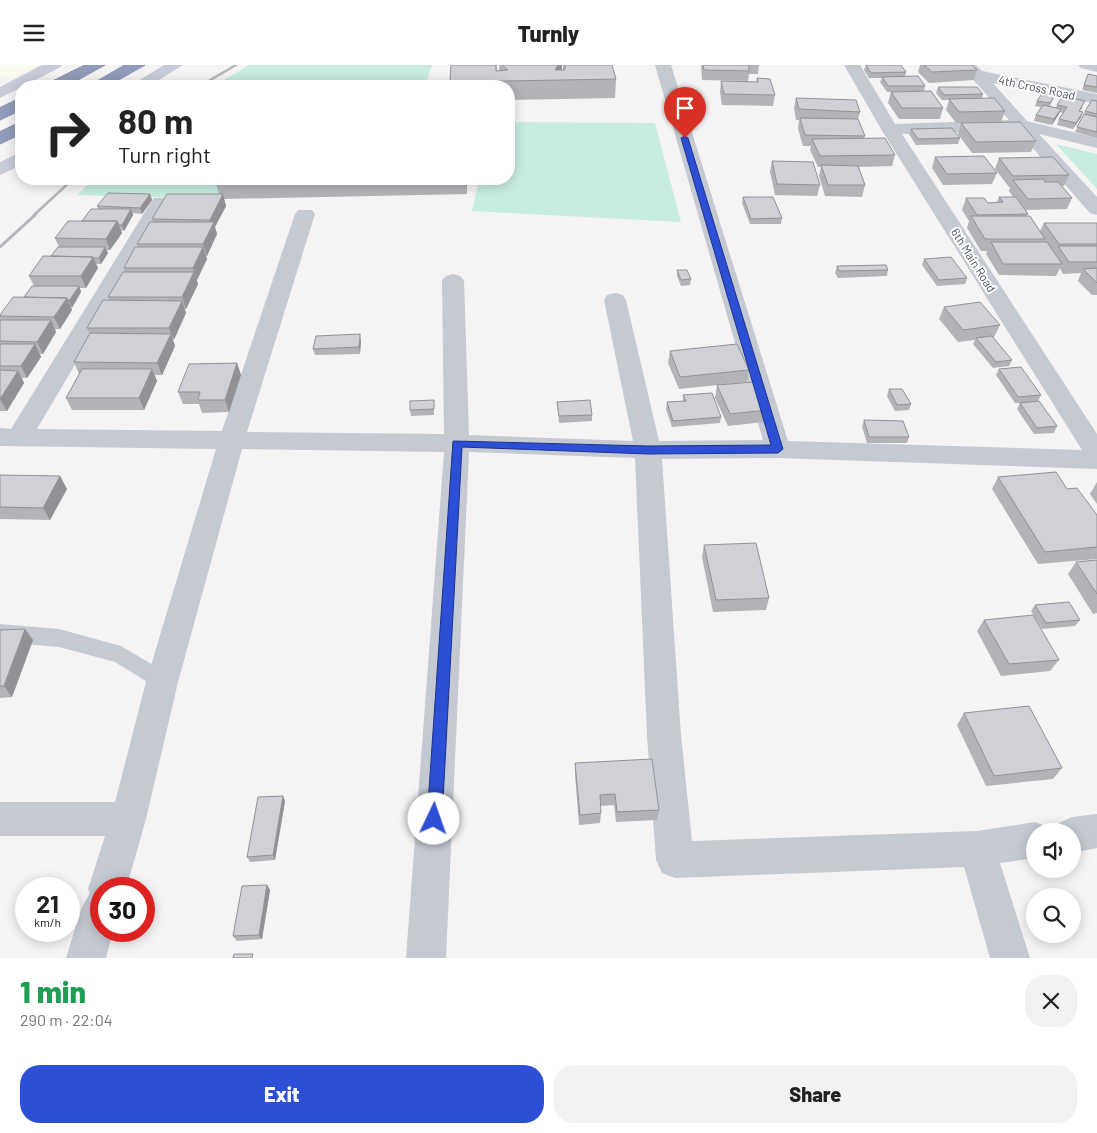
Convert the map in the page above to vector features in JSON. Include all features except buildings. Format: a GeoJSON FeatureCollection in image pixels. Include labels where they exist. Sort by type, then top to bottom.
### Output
{"type":"FeatureCollection","features":[{"type":"Feature","properties":{"kind":"highway"},"geometry":{"type":"LineString","coordinates":[[67,80],[97,65]]}},
{"type":"Feature","properties":{"kind":"highway"},"geometry":{"type":"LineString","coordinates":[[108,80],[137,65]]}},
{"type":"Feature","properties":{"kind":"highway"},"geometry":{"type":"LineString","coordinates":[[0,115],[15,106]]}},
{"type":"Feature","properties":{"kind":"highway"},"geometry":{"type":"LineString","coordinates":[[0,139],[15,130]]}},
{"type":"Feature","properties":{"kind":"street"},"geometry":{"type":"LineString","coordinates":[[25,80],[54,65]]}},
{"type":"Feature","properties":{"kind":"street"},"geometry":{"type":"LineString","coordinates":[[149,80],[175,65]]}},
{"type":"Feature","properties":{"kind":"street"},"geometry":{"type":"LineString","coordinates":[[663,65],[778,449]]}},
{"type":"Feature","properties":{"kind":"street","name":"6th Main Road"},"geometry":{"type":"LineString","coordinates":[[852,65],[890,129],[1097,454]]}},
{"type":"Feature","properties":{"kind":"street"},"geometry":{"type":"LineString","coordinates":[[1086,65],[1097,67]]}},
{"type":"Feature","properties":{"kind":"street"},"geometry":{"type":"LineString","coordinates":[[973,70],[1097,209]]}},
{"type":"Feature","properties":{"kind":"street","name":"4th Cross Road"},"geometry":{"type":"LineString","coordinates":[[973,70],[1097,99]]}},
{"type":"Feature","properties":{"kind":"street"},"geometry":{"type":"LineString","coordinates":[[0,93],[15,85]]}},
{"type":"Feature","properties":{"kind":"street"},"geometry":{"type":"LineString","coordinates":[[890,129],[1023,125],[1097,143]]}},
{"type":"Feature","properties":{"kind":"street"},"geometry":{"type":"LineString","coordinates":[[0,171],[15,161]]}},
{"type":"Feature","properties":{"kind":"street"},"geometry":{"type":"LineString","coordinates":[[10,437],[161,202]]}},
{"type":"Feature","properties":{"kind":"street"},"geometry":{"type":"LineString","coordinates":[[111,877],[128,819],[162,682],[231,441],[305,214]]}},
{"type":"Feature","properties":{"kind":"street"},"geometry":{"type":"LineString","coordinates":[[426,958],[457,443],[453,280]]}},
{"type":"Feature","properties":{"kind":"street"},"geometry":{"type":"LineString","coordinates":[[615,300],[648,450],[664,735],[675,859],[976,849],[1026,841]]}},
{"type":"Feature","properties":{"kind":"street"},"geometry":{"type":"LineString","coordinates":[[10,437],[457,443],[648,450],[778,449],[1097,460]]}},
{"type":"Feature","properties":{"kind":"street"},"geometry":{"type":"LineString","coordinates":[[0,819],[128,819]]}},
{"type":"Feature","properties":{"kind":"street"},"geometry":{"type":"LineString","coordinates":[[1081,834],[1097,831]]}},
{"type":"Feature","properties":{"kind":"street"},"geometry":{"type":"LineString","coordinates":[[976,849],[1010,958]]}},
{"type":"Feature","properties":{"kind":"street"},"geometry":{"type":"LineString","coordinates":[[86,958],[91,942]]}},
{"type":"Feature","properties":{"kind":"lane"},"geometry":{"type":"LineString","coordinates":[[0,633],[60,638],[121,655],[162,682]]}},
{"type":"Feature","properties":{"kind":"shaded area"},"geometry":{"type":"Polygon","coordinates":[[[0,65],[38,65],[11,78],[0,76],[0,65]]]}},
{"type":"Feature","properties":{"kind":"green space"},"geometry":{"type":"Polygon","coordinates":[[[250,65],[432,65],[427,80],[224,80],[250,65]]]}},
{"type":"Feature","properties":{"kind":"green space"},"geometry":{"type":"Polygon","coordinates":[[[515,122],[655,123],[681,222],[472,211],[478,185],[515,185],[515,122]]]}},
{"type":"Feature","properties":{"kind":"green space"},"geometry":{"type":"Polygon","coordinates":[[[1056,144],[1097,154],[1097,189],[1056,144]]]}},
{"type":"Feature","properties":{"kind":"green space"},"geometry":{"type":"Polygon","coordinates":[[[88,185],[226,185],[220,199],[77,195],[88,185]]]}},
{"type":"Feature","properties":{"kind":"railway"},"geometry":{"type":"LineString","coordinates":[[210,80],[236,65]]}},
{"type":"Feature","properties":{"kind":"railway"},"geometry":{"type":"LineString","coordinates":[[33,216],[67,185]]}},
{"type":"Feature","properties":{"kind":"railway"},"geometry":{"type":"LineString","coordinates":[[0,247],[35,215]]}},
{"type":"Feature","properties":{"kind":"route"},"geometry":{"type":"LineString","coordinates":[[434,819],[457,443],[648,450],[778,449],[685,138]]}}]}
